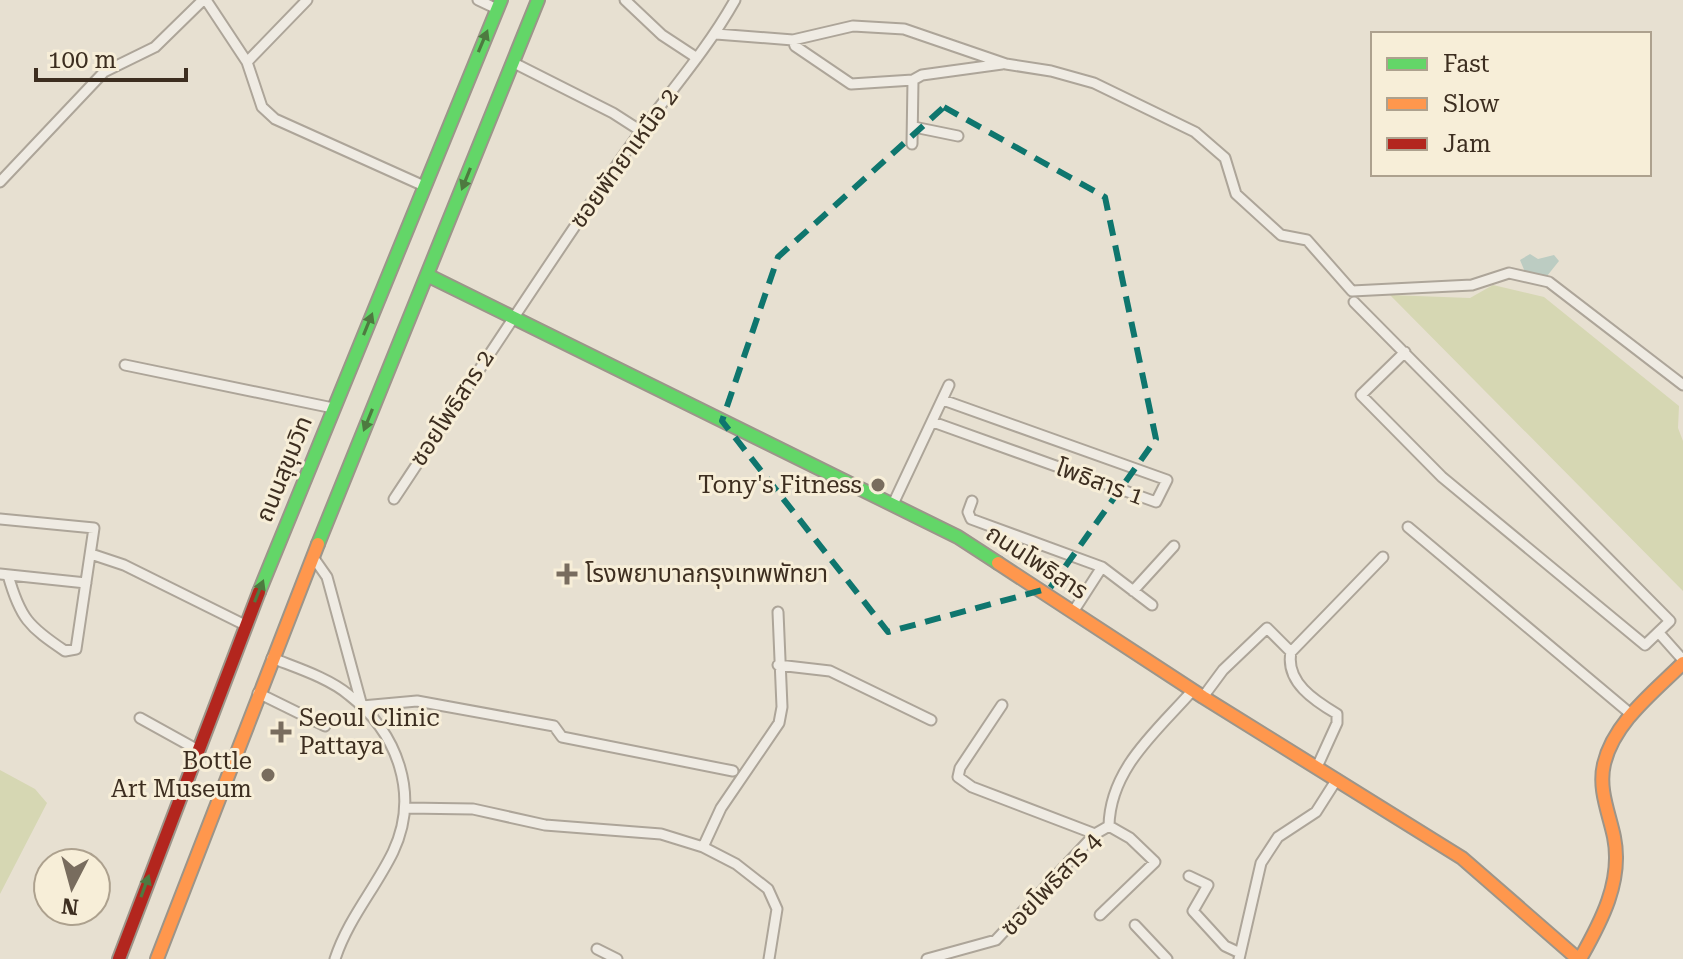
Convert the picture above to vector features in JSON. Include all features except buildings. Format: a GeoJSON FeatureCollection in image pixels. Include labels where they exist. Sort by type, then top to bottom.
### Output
{"type":"FeatureCollection","features":[{"type":"Feature","properties":{"kind":"main road"},"geometry":{"type":"LineString","coordinates":[[157,959],[258,693],[538,0]]}},
{"type":"Feature","properties":{"kind":"main road","name":"ถนนสุขุมวิท"},"geometry":{"type":"LineString","coordinates":[[119,959],[245,625],[499,5]]}},
{"type":"Feature","properties":{"kind":"main road","name":"ถนนโพธิสาร"},"geometry":{"type":"LineString","coordinates":[[427,275],[958,537],[1198,693],[1462,858],[1574,958]]}},
{"type":"Feature","properties":{"kind":"main road"},"geometry":{"type":"LineString","coordinates":[[1574,958],[1606,907],[1615,868],[1616,850],[1601,784],[1605,762],[1632,715],[1683,661]]}},
{"type":"Feature","properties":{"kind":"street"},"geometry":{"type":"LineString","coordinates":[[0,182],[104,72],[155,47],[205,0],[247,62],[262,107],[275,119],[424,186]]}},
{"type":"Feature","properties":{"kind":"street"},"geometry":{"type":"LineString","coordinates":[[247,62],[307,0]]}},
{"type":"Feature","properties":{"kind":"street"},"geometry":{"type":"LineString","coordinates":[[478,0],[499,5]]}},
{"type":"Feature","properties":{"kind":"street"},"geometry":{"type":"LineString","coordinates":[[625,0],[662,35],[697,58]]}},
{"type":"Feature","properties":{"kind":"street","name":"ซอยพัทยาเหนือ 2"},"geometry":{"type":"LineString","coordinates":[[511,316],[641,131],[716,34],[735,0]]}},
{"type":"Feature","properties":{"kind":"street"},"geometry":{"type":"LineString","coordinates":[[716,34],[793,40],[853,26],[904,29],[1006,64],[1051,71],[1094,83],[1195,132],[1225,158],[1236,194],[1281,235],[1307,240],[1352,291],[1472,285],[1509,273],[1549,282],[1683,385]]}},
{"type":"Feature","properties":{"kind":"street"},"geometry":{"type":"LineString","coordinates":[[793,40],[795,46],[851,84],[913,80],[922,75],[1006,64]]}},
{"type":"Feature","properties":{"kind":"street"},"geometry":{"type":"LineString","coordinates":[[512,62],[641,131]]}},
{"type":"Feature","properties":{"kind":"street"},"geometry":{"type":"LineString","coordinates":[[912,144],[913,80]]}},
{"type":"Feature","properties":{"kind":"street"},"geometry":{"type":"LineString","coordinates":[[914,127],[958,136]]}},
{"type":"Feature","properties":{"kind":"street"},"geometry":{"type":"LineString","coordinates":[[1354,302],[1405,352],[1670,621],[1659,633],[1645,645],[1442,477],[1361,395],[1405,352]]}},
{"type":"Feature","properties":{"kind":"street","name":"ซอยโพธิสาร 2"},"geometry":{"type":"LineString","coordinates":[[394,499],[511,316]]}},
{"type":"Feature","properties":{"kind":"street"},"geometry":{"type":"LineString","coordinates":[[125,365],[333,408]]}},
{"type":"Feature","properties":{"kind":"street"},"geometry":{"type":"LineString","coordinates":[[893,504],[949,385]]}},
{"type":"Feature","properties":{"kind":"street","name":"โพธิสาร 1"},"geometry":{"type":"LineString","coordinates":[[933,422],[1156,502],[1167,480],[943,400]]}},
{"type":"Feature","properties":{"kind":"street"},"geometry":{"type":"LineString","coordinates":[[972,501],[968,512],[971,519],[1102,567],[1152,605]]}},
{"type":"Feature","properties":{"kind":"street"},"geometry":{"type":"LineString","coordinates":[[0,519],[94,528],[78,645],[72,652],[56,645],[24,619],[4,575],[86,583]]}},
{"type":"Feature","properties":{"kind":"street"},"geometry":{"type":"LineString","coordinates":[[1408,527],[1632,715]]}},
{"type":"Feature","properties":{"kind":"street"},"geometry":{"type":"LineString","coordinates":[[1133,591],[1174,546]]}},
{"type":"Feature","properties":{"kind":"street"},"geometry":{"type":"LineString","coordinates":[[91,554],[124,565],[245,625]]}},
{"type":"Feature","properties":{"kind":"street"},"geometry":{"type":"LineString","coordinates":[[313,557],[327,577],[362,706]]}},
{"type":"Feature","properties":{"kind":"street"},"geometry":{"type":"LineString","coordinates":[[1317,767],[1337,723],[1337,714],[1311,698],[1298,683],[1289,662],[1291,652],[1383,557]]}},
{"type":"Feature","properties":{"kind":"street"},"geometry":{"type":"LineString","coordinates":[[1073,612],[1102,567]]}},
{"type":"Feature","properties":{"kind":"street"},"geometry":{"type":"LineString","coordinates":[[703,847],[721,808],[779,723],[782,707],[778,612]]}},
{"type":"Feature","properties":{"kind":"street","name":"ซอยโพธิสาร 4"},"geometry":{"type":"LineString","coordinates":[[927,959],[996,940],[1095,834],[1109,826],[1112,801],[1124,769],[1267,628],[1291,652]]}},
{"type":"Feature","properties":{"kind":"street"},"geometry":{"type":"LineString","coordinates":[[1659,633],[1683,661]]}},
{"type":"Feature","properties":{"kind":"street"},"geometry":{"type":"LineString","coordinates":[[272,658],[347,692],[362,706],[393,749],[405,782],[407,808],[392,852],[361,901],[335,959]]}},
{"type":"Feature","properties":{"kind":"street"},"geometry":{"type":"LineString","coordinates":[[778,665],[830,671],[931,720]]}},
{"type":"Feature","properties":{"kind":"street"},"geometry":{"type":"LineString","coordinates":[[258,693],[325,726]]}},
{"type":"Feature","properties":{"kind":"street"},"geometry":{"type":"LineString","coordinates":[[362,706],[417,701],[554,726],[562,737],[733,771]]}},
{"type":"Feature","properties":{"kind":"street"},"geometry":{"type":"LineString","coordinates":[[1002,705],[960,768],[958,777],[972,787],[1095,834]]}},
{"type":"Feature","properties":{"kind":"street"},"geometry":{"type":"LineString","coordinates":[[140,718],[196,749]]}},
{"type":"Feature","properties":{"kind":"street"},"geometry":{"type":"LineString","coordinates":[[1189,876],[1208,885],[1193,911],[1225,946],[1240,956],[1261,863],[1268,850],[1278,837],[1316,812],[1337,779]]}},
{"type":"Feature","properties":{"kind":"street"},"geometry":{"type":"LineString","coordinates":[[407,808],[473,809],[545,825],[661,834],[703,847],[736,864],[768,889],[777,909],[769,959]]}},
{"type":"Feature","properties":{"kind":"street"},"geometry":{"type":"LineString","coordinates":[[1100,915],[1155,862],[1130,838],[1109,826]]}},
{"type":"Feature","properties":{"kind":"street"},"geometry":{"type":"LineString","coordinates":[[1135,925],[1167,959]]}},
{"type":"Feature","properties":{"kind":"street"},"geometry":{"type":"LineString","coordinates":[[597,949],[617,959]]}},
{"type":"Feature","properties":{"kind":"highlighted area"},"geometry":{"type":"Polygon","coordinates":[[[944,107],[1105,197],[1156,439],[1050,588],[888,632],[722,421],[778,257],[944,107]]]}},
{"type":"Feature","properties":{"kind":"green space"},"geometry":{"type":"Polygon","coordinates":[[[1493,285],[1544,297],[1679,406],[1678,428],[1683,441],[1683,591],[1390,295],[1470,298],[1493,285]]]}},
{"type":"Feature","properties":{"kind":"green space"},"geometry":{"type":"Polygon","coordinates":[[[0,770],[35,789],[47,803],[0,894],[0,770]]]}},
{"type":"Feature","properties":{"kind":"shaded area"},"geometry":{"type":"Polygon","coordinates":[[[1530,254],[1538,259],[1554,255],[1559,261],[1547,276],[1525,272],[1520,260],[1530,254]]]}},
{"type":"Feature","properties":{"kind":"traffic: fast"},"geometry":{"type":"LineString","coordinates":[[259,592],[501,0]]}},
{"type":"Feature","properties":{"kind":"traffic: fast"},"geometry":{"type":"LineString","coordinates":[[318,544],[538,0]]}},
{"type":"Feature","properties":{"kind":"traffic: fast"},"geometry":{"type":"LineString","coordinates":[[427,275],[958,537],[998,563]]}},
{"type":"Feature","properties":{"kind":"traffic: slow"},"geometry":{"type":"LineString","coordinates":[[157,959],[318,544]]}},
{"type":"Feature","properties":{"kind":"traffic: slow"},"geometry":{"type":"LineString","coordinates":[[998,563],[1203,697],[1462,858],[1578,959]]}},
{"type":"Feature","properties":{"kind":"traffic: slow"},"geometry":{"type":"LineString","coordinates":[[1580,959],[1602,916],[1613,885],[1616,853],[1602,783],[1609,749],[1636,709],[1683,663]]}},
{"type":"Feature","properties":{"kind":"traffic: jam"},"geometry":{"type":"LineString","coordinates":[[119,959],[259,592]]}},
{"type":"Feature","properties":{"kind":"place","name":"Tony's Fitness"},"geometry":{"type":"Point","coordinates":[878,485]}},
{"type":"Feature","properties":{"kind":"place","name":"โรงพยาบาลกรุงเทพพัทยา"},"geometry":{"type":"Point","coordinates":[567,574]}},
{"type":"Feature","properties":{"kind":"place","name":"Seoul Clinic Pattaya"},"geometry":{"type":"Point","coordinates":[281,732]}},
{"type":"Feature","properties":{"kind":"place","name":"Bottle Art Museum"},"geometry":{"type":"Point","coordinates":[268,775]}}]}
